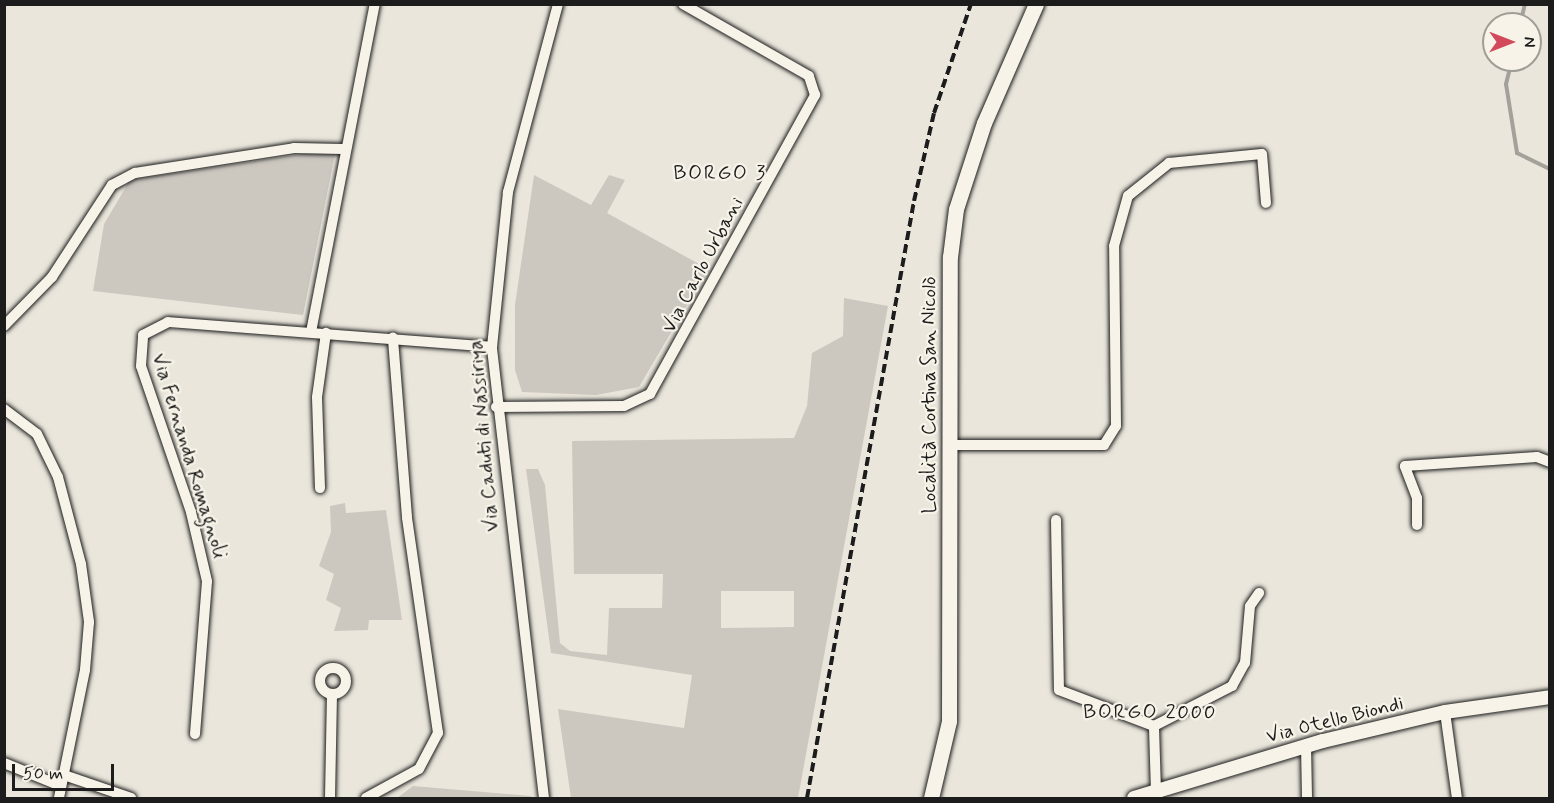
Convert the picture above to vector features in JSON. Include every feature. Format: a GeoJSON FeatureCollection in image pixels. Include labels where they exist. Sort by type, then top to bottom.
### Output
{"type":"FeatureCollection","features":[{"type":"Feature","properties":{"kind":"main road","name":"Località Cortina San Nicolò"},"geometry":{"type":"LineString","coordinates":[[931,798],[950,721],[950,257],[956,209],[984,123],[1036,4]]}},
{"type":"Feature","properties":{"kind":"street"},"geometry":{"type":"LineString","coordinates":[[311,332],[343,148],[375,4]]}},
{"type":"Feature","properties":{"kind":"street","name":"Via Caduti di Nassiriya"},"geometry":{"type":"LineString","coordinates":[[544,798],[496,407],[492,346],[508,192],[558,4]]}},
{"type":"Feature","properties":{"kind":"street","name":"Via Carlo Urbani"},"geometry":{"type":"LineString","coordinates":[[496,407],[624,406],[650,394],[815,95],[809,76],[683,4]]}},
{"type":"Feature","properties":{"kind":"street"},"geometry":{"type":"LineString","coordinates":[[4,326],[51,277],[112,185],[135,172],[294,148],[343,148]]}},
{"type":"Feature","properties":{"kind":"street"},"geometry":{"type":"LineString","coordinates":[[950,445],[1104,445],[1116,426],[1114,246],[1128,196],[1169,163],[1262,154],[1266,203]]}},
{"type":"Feature","properties":{"kind":"street","name":"Via Fernanda Romagnoli"},"geometry":{"type":"LineString","coordinates":[[195,734],[207,581],[139,347],[143,334],[168,322],[492,346]]}},
{"type":"Feature","properties":{"kind":"street"},"geometry":{"type":"LineString","coordinates":[[320,488],[317,397],[326,333]]}},
{"type":"Feature","properties":{"kind":"street"},"geometry":{"type":"LineString","coordinates":[[366,798],[419,769],[438,734],[407,517],[393,338]]}},
{"type":"Feature","properties":{"kind":"street"},"geometry":{"type":"LineString","coordinates":[[4,409],[37,434],[58,477],[81,564],[89,622],[85,669],[59,798]]}},
{"type":"Feature","properties":{"kind":"street"},"geometry":{"type":"LineString","coordinates":[[1418,525],[1417,498],[1405,466],[1537,457],[1550,462]]}},
{"type":"Feature","properties":{"kind":"street"},"geometry":{"type":"LineString","coordinates":[[1056,520],[1059,690],[1154,726],[1232,686],[1245,663],[1250,606],[1259,593]]}},
{"type":"Feature","properties":{"kind":"street"},"geometry":{"type":"LineString","coordinates":[[330,798],[333,694]]}},
{"type":"Feature","properties":{"kind":"street","name":"Via Otello Biondi"},"geometry":{"type":"LineString","coordinates":[[1134,798],[1306,745],[1445,712],[1550,697]]}},
{"type":"Feature","properties":{"kind":"street"},"geometry":{"type":"LineString","coordinates":[[1445,712],[1457,798]]}},
{"type":"Feature","properties":{"kind":"street"},"geometry":{"type":"LineString","coordinates":[[1154,726],[1156,790]]}},
{"type":"Feature","properties":{"kind":"street"},"geometry":{"type":"LineString","coordinates":[[1306,745],[1306,798]]}},
{"type":"Feature","properties":{"kind":"street"},"geometry":{"type":"LineString","coordinates":[[4,763],[131,798]]}},
{"type":"Feature","properties":{"kind":"shaded area"},"geometry":{"type":"Polygon","coordinates":[[[315,152],[335,154],[303,315],[93,291],[104,224],[130,180],[315,152]]]}},
{"type":"Feature","properties":{"kind":"shaded area"},"geometry":{"type":"Polygon","coordinates":[[[534,175],[591,205],[609,175],[625,180],[607,213],[708,269],[639,387],[596,395],[522,392],[515,370],[515,305],[534,175]]]}},
{"type":"Feature","properties":{"kind":"shaded area"},"geometry":{"type":"Polygon","coordinates":[[[844,298],[888,306],[798,798],[571,798],[558,709],[684,728],[692,675],[551,653],[526,469],[538,469],[545,485],[560,643],[570,651],[607,655],[609,608],[662,608],[663,574],[574,574],[572,441],[794,438],[807,406],[812,353],[843,336],[844,298]],[[721,591],[721,628],[794,627],[794,591],[721,591]]]}},
{"type":"Feature","properties":{"kind":"shaded area"},"geometry":{"type":"Polygon","coordinates":[[[345,503],[346,513],[386,510],[402,620],[369,620],[368,630],[334,631],[341,608],[326,600],[334,574],[319,566],[331,532],[330,506],[345,503]]]}},
{"type":"Feature","properties":{"kind":"shaded area"},"geometry":{"type":"Polygon","coordinates":[[[413,786],[531,796],[531,798],[397,798],[413,786]]]}},
{"type":"Feature","properties":{"kind":"waterway"},"geometry":{"type":"LineString","coordinates":[[1523,12],[1525,4]]}},
{"type":"Feature","properties":{"kind":"waterway"},"geometry":{"type":"LineString","coordinates":[[1509,72],[1506,84],[1517,153],[1550,169]]}},
{"type":"Feature","properties":{"kind":"railway"},"geometry":{"type":"LineString","coordinates":[[807,798],[914,201],[934,113],[971,4]]}},
{"type":"Feature","properties":{"kind":"district","name":"BORGO 3"},"geometry":{"type":"Point","coordinates":[720,173]}},
{"type":"Feature","properties":{"kind":"district","name":"BORGO 2000"},"geometry":{"type":"Point","coordinates":[1150,712]}}]}
